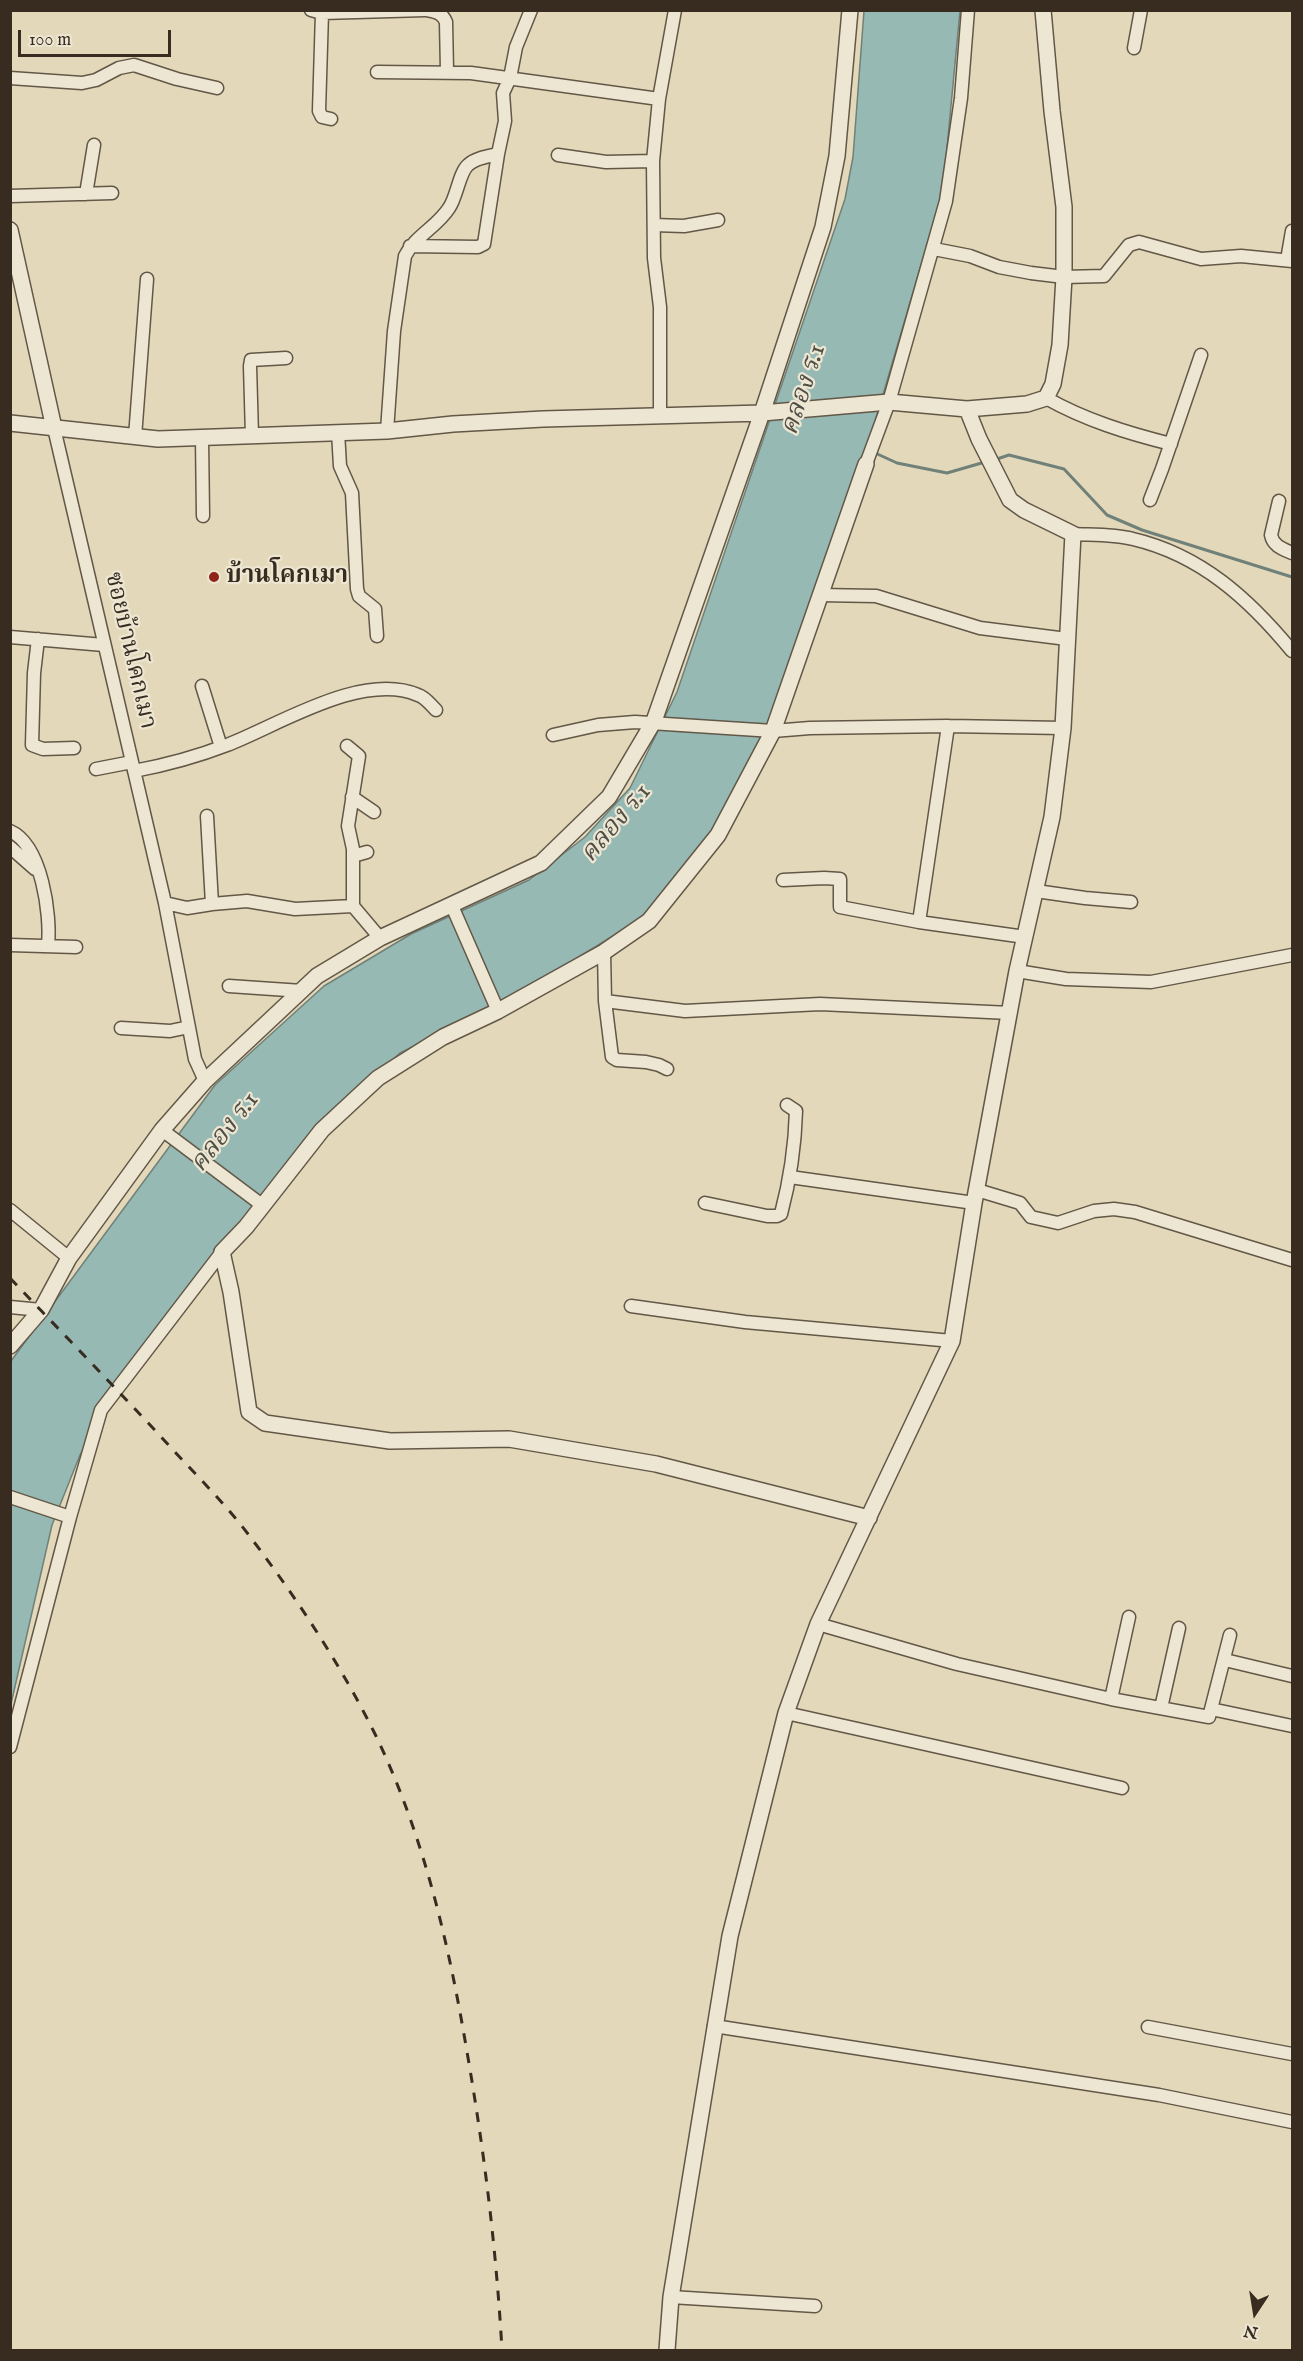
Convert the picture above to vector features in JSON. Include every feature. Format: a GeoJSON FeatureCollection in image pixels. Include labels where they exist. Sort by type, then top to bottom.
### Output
{"type":"FeatureCollection","features":[{"type":"Feature","properties":{"kind":"street"},"geometry":{"type":"LineString","coordinates":[[331,119],[322,117],[319,111],[316,12],[426,10],[439,13],[444,17],[447,32],[447,71]]}},
{"type":"Feature","properties":{"kind":"street"},"geometry":{"type":"LineString","coordinates":[[410,246],[478,247],[484,244],[505,121],[503,93],[510,78],[516,47],[531,10]]}},
{"type":"Feature","properties":{"kind":"street"},"geometry":{"type":"LineString","coordinates":[[660,415],[660,307],[654,258],[653,160],[659,99],[675,10]]}},
{"type":"Feature","properties":{"kind":"street"},"geometry":{"type":"LineString","coordinates":[[10,1346],[41,1310],[69,1258],[205,1081],[317,976],[380,938],[542,863],[609,797],[654,721],[762,413],[823,227],[837,156],[850,10]]}},
{"type":"Feature","properties":{"kind":"street"},"geometry":{"type":"LineString","coordinates":[[10,1747],[70,1517],[101,1410],[222,1252],[246,1227],[258,1202],[322,1130],[378,1078],[443,1037],[498,1011],[604,952],[650,921],[718,835],[773,731],[889,402],[946,201],[961,98],[968,10]]}},
{"type":"Feature","properties":{"kind":"street"},"geometry":{"type":"LineString","coordinates":[[10,423],[158,439],[202,438],[387,430],[453,424],[762,413],[889,402],[967,409],[1027,404],[1046,398],[1053,384],[1060,345],[1064,278],[1064,207],[1043,10]]}},
{"type":"Feature","properties":{"kind":"street"},"geometry":{"type":"LineString","coordinates":[[1134,48],[1141,10]]}},
{"type":"Feature","properties":{"kind":"street"},"geometry":{"type":"LineString","coordinates":[[10,78],[89,82],[119,68],[134,65],[177,79],[216,88]]}},
{"type":"Feature","properties":{"kind":"street"},"geometry":{"type":"LineString","coordinates":[[377,72],[447,71],[659,99]]}},
{"type":"Feature","properties":{"kind":"street"},"geometry":{"type":"LineString","coordinates":[[86,194],[94,145]]}},
{"type":"Feature","properties":{"kind":"street"},"geometry":{"type":"LineString","coordinates":[[387,430],[399,285],[402,266],[410,246],[447,211],[458,190],[465,168],[470,163],[498,153]]}},
{"type":"Feature","properties":{"kind":"street"},"geometry":{"type":"LineString","coordinates":[[558,155],[606,162],[653,160]]}},
{"type":"Feature","properties":{"kind":"street"},"geometry":{"type":"LineString","coordinates":[[10,196],[112,193]]}},
{"type":"Feature","properties":{"kind":"street"},"geometry":{"type":"LineString","coordinates":[[654,225],[684,226],[718,220]]}},
{"type":"Feature","properties":{"kind":"street","name":"ซอยบ้านโคกเมา"},"geometry":{"type":"LineString","coordinates":[[10,230],[165,903],[195,1059],[205,1081]]}},
{"type":"Feature","properties":{"kind":"street"},"geometry":{"type":"LineString","coordinates":[[934,249],[970,256],[999,267],[1064,278],[1104,276],[1129,244],[1139,242],[1201,259],[1241,256],[1290,260],[1293,231]]}},
{"type":"Feature","properties":{"kind":"street"},"geometry":{"type":"LineString","coordinates":[[135,436],[147,279]]}},
{"type":"Feature","properties":{"kind":"street"},"geometry":{"type":"LineString","coordinates":[[1150,500],[1202,355]]}},
{"type":"Feature","properties":{"kind":"street"},"geometry":{"type":"LineString","coordinates":[[252,436],[251,360],[286,358]]}},
{"type":"Feature","properties":{"kind":"street"},"geometry":{"type":"LineString","coordinates":[[1046,398],[1066,410],[1125,432],[1171,444]]}},
{"type":"Feature","properties":{"kind":"street"},"geometry":{"type":"LineString","coordinates":[[967,409],[979,439],[1010,500],[1024,510],[1073,534],[1132,538],[1182,556],[1221,579],[1275,630],[1293,651]]}},
{"type":"Feature","properties":{"kind":"street"},"geometry":{"type":"LineString","coordinates":[[338,432],[340,466],[352,493],[357,589],[359,596],[375,609],[377,636]]}},
{"type":"Feature","properties":{"kind":"street"},"geometry":{"type":"LineString","coordinates":[[202,438],[203,516]]}},
{"type":"Feature","properties":{"kind":"street"},"geometry":{"type":"LineString","coordinates":[[1279,501],[1271,535],[1272,541],[1293,553]]}},
{"type":"Feature","properties":{"kind":"street"},"geometry":{"type":"LineString","coordinates":[[667,2350],[671,2297],[730,1936],[786,1713],[818,1624],[952,1341],[1017,971],[1052,817],[1063,728],[1073,534]]}},
{"type":"Feature","properties":{"kind":"street"},"geometry":{"type":"LineString","coordinates":[[820,595],[876,596],[980,628],[1067,639]]}},
{"type":"Feature","properties":{"kind":"street"},"geometry":{"type":"LineString","coordinates":[[10,637],[104,645]]}},
{"type":"Feature","properties":{"kind":"street"},"geometry":{"type":"LineString","coordinates":[[38,639],[34,673],[32,745],[43,749],[74,748]]}},
{"type":"Feature","properties":{"kind":"street"},"geometry":{"type":"LineString","coordinates":[[202,686],[221,747]]}},
{"type":"Feature","properties":{"kind":"street"},"geometry":{"type":"LineString","coordinates":[[96,769],[173,764],[221,747],[317,705],[364,691],[396,689],[420,695],[436,710]]}},
{"type":"Feature","properties":{"kind":"street"},"geometry":{"type":"LineString","coordinates":[[554,735],[598,725],[654,721],[773,731],[810,728],[948,726],[1063,728]]}},
{"type":"Feature","properties":{"kind":"street"},"geometry":{"type":"LineString","coordinates":[[919,922],[948,726]]}},
{"type":"Feature","properties":{"kind":"street"},"geometry":{"type":"LineString","coordinates":[[347,746],[359,756],[348,826],[353,856],[353,906],[380,938]]}},
{"type":"Feature","properties":{"kind":"street"},"geometry":{"type":"LineString","coordinates":[[352,797],[374,812]]}},
{"type":"Feature","properties":{"kind":"street"},"geometry":{"type":"LineString","coordinates":[[207,816],[212,904]]}},
{"type":"Feature","properties":{"kind":"street"},"geometry":{"type":"LineString","coordinates":[[10,831],[24,840],[33,858],[49,915],[48,945]]}},
{"type":"Feature","properties":{"kind":"street"},"geometry":{"type":"LineString","coordinates":[[10,847],[29,862],[38,873]]}},
{"type":"Feature","properties":{"kind":"street"},"geometry":{"type":"LineString","coordinates":[[353,856],[367,852]]}},
{"type":"Feature","properties":{"kind":"street"},"geometry":{"type":"LineString","coordinates":[[783,880],[840,879],[840,907],[919,922],[1024,937]]}},
{"type":"Feature","properties":{"kind":"street"},"geometry":{"type":"LineString","coordinates":[[1036,891],[1131,902]]}},
{"type":"Feature","properties":{"kind":"street"},"geometry":{"type":"LineString","coordinates":[[165,903],[188,908],[247,901],[295,909],[353,906]]}},
{"type":"Feature","properties":{"kind":"street"},"geometry":{"type":"LineString","coordinates":[[452,906],[498,1011]]}},
{"type":"Feature","properties":{"kind":"street"},"geometry":{"type":"LineString","coordinates":[[10,945],[76,947]]}},
{"type":"Feature","properties":{"kind":"street"},"geometry":{"type":"LineString","coordinates":[[604,952],[605,1001],[612,1057],[617,1060],[659,1065],[667,1070]]}},
{"type":"Feature","properties":{"kind":"street"},"geometry":{"type":"LineString","coordinates":[[1017,971],[1066,979],[1151,982],[1293,955]]}},
{"type":"Feature","properties":{"kind":"street"},"geometry":{"type":"LineString","coordinates":[[229,986],[302,991]]}},
{"type":"Feature","properties":{"kind":"street"},"geometry":{"type":"LineString","coordinates":[[605,1001],[685,1011],[820,1004],[1010,1013]]}},
{"type":"Feature","properties":{"kind":"street"},"geometry":{"type":"LineString","coordinates":[[121,1028],[170,1031],[189,1027]]}},
{"type":"Feature","properties":{"kind":"street"},"geometry":{"type":"LineString","coordinates":[[705,1203],[777,1216],[781,1214],[795,1142],[796,1112],[787,1105]]}},
{"type":"Feature","properties":{"kind":"street"},"geometry":{"type":"LineString","coordinates":[[166,1133],[258,1202]]}},
{"type":"Feature","properties":{"kind":"street"},"geometry":{"type":"LineString","coordinates":[[790,1177],[976,1196],[1020,1203],[1031,1217],[1058,1223],[1094,1210],[1114,1209],[1135,1212],[1293,1260]]}},
{"type":"Feature","properties":{"kind":"street"},"geometry":{"type":"LineString","coordinates":[[10,1210],[69,1258]]}},
{"type":"Feature","properties":{"kind":"street"},"geometry":{"type":"LineString","coordinates":[[222,1252],[231,1292],[249,1412],[265,1423],[390,1441],[509,1439],[656,1464],[869,1518]]}},
{"type":"Feature","properties":{"kind":"street"},"geometry":{"type":"LineString","coordinates":[[631,1306],[745,1322],[952,1341]]}},
{"type":"Feature","properties":{"kind":"street"},"geometry":{"type":"LineString","coordinates":[[10,1307],[41,1310]]}},
{"type":"Feature","properties":{"kind":"street"},"geometry":{"type":"LineString","coordinates":[[10,1497],[70,1517]]}},
{"type":"Feature","properties":{"kind":"street"},"geometry":{"type":"LineString","coordinates":[[1111,1699],[1129,1617]]}},
{"type":"Feature","properties":{"kind":"street"},"geometry":{"type":"LineString","coordinates":[[818,1624],[957,1664],[1111,1699],[1209,1717],[1230,1635]]}},
{"type":"Feature","properties":{"kind":"street"},"geometry":{"type":"LineString","coordinates":[[1161,1708],[1179,1628]]}},
{"type":"Feature","properties":{"kind":"street"},"geometry":{"type":"LineString","coordinates":[[1225,1660],[1293,1676]]}},
{"type":"Feature","properties":{"kind":"street"},"geometry":{"type":"LineString","coordinates":[[1211,1709],[1293,1726]]}},
{"type":"Feature","properties":{"kind":"street"},"geometry":{"type":"LineString","coordinates":[[786,1713],[1122,1788]]}},
{"type":"Feature","properties":{"kind":"street"},"geometry":{"type":"LineString","coordinates":[[714,2026],[1159,2095],[1293,2122]]}},
{"type":"Feature","properties":{"kind":"street"},"geometry":{"type":"LineString","coordinates":[[1148,2027],[1293,2054]]}},
{"type":"Feature","properties":{"kind":"street"},"geometry":{"type":"LineString","coordinates":[[671,2297],[815,2306]]}},
{"type":"Feature","properties":{"kind":"water","name":"คลอง ร.1"},"geometry":{"type":"Polygon","coordinates":[[[864,11],[960,11],[943,190],[867,449],[771,721],[713,835],[646,916],[503,1003],[400,1053],[311,1136],[107,1406],[80,1455],[52,1525],[11,1704],[11,1361],[215,1085],[324,986],[411,934],[529,880],[585,837],[630,788],[677,692],[845,199],[853,157],[864,11]]]}},
{"type":"Feature","properties":{"kind":"waterway"},"geometry":{"type":"LineString","coordinates":[[873,452],[897,463],[947,473],[985,462]]}},
{"type":"Feature","properties":{"kind":"waterway"},"geometry":{"type":"LineString","coordinates":[[994,460],[1009,455],[1064,469],[1107,515],[1142,530],[1292,577]]}},
{"type":"Feature","properties":{"kind":"railway"},"geometry":{"type":"LineString","coordinates":[[10,1278],[240,1523],[317,1632],[348,1683],[393,1773],[432,1888],[451,1967],[466,2046],[493,2235],[502,2350]]}},
{"type":"Feature","properties":{"kind":"place","name":"บ้านโคกเมา"},"geometry":{"type":"Point","coordinates":[214,577]}}]}
